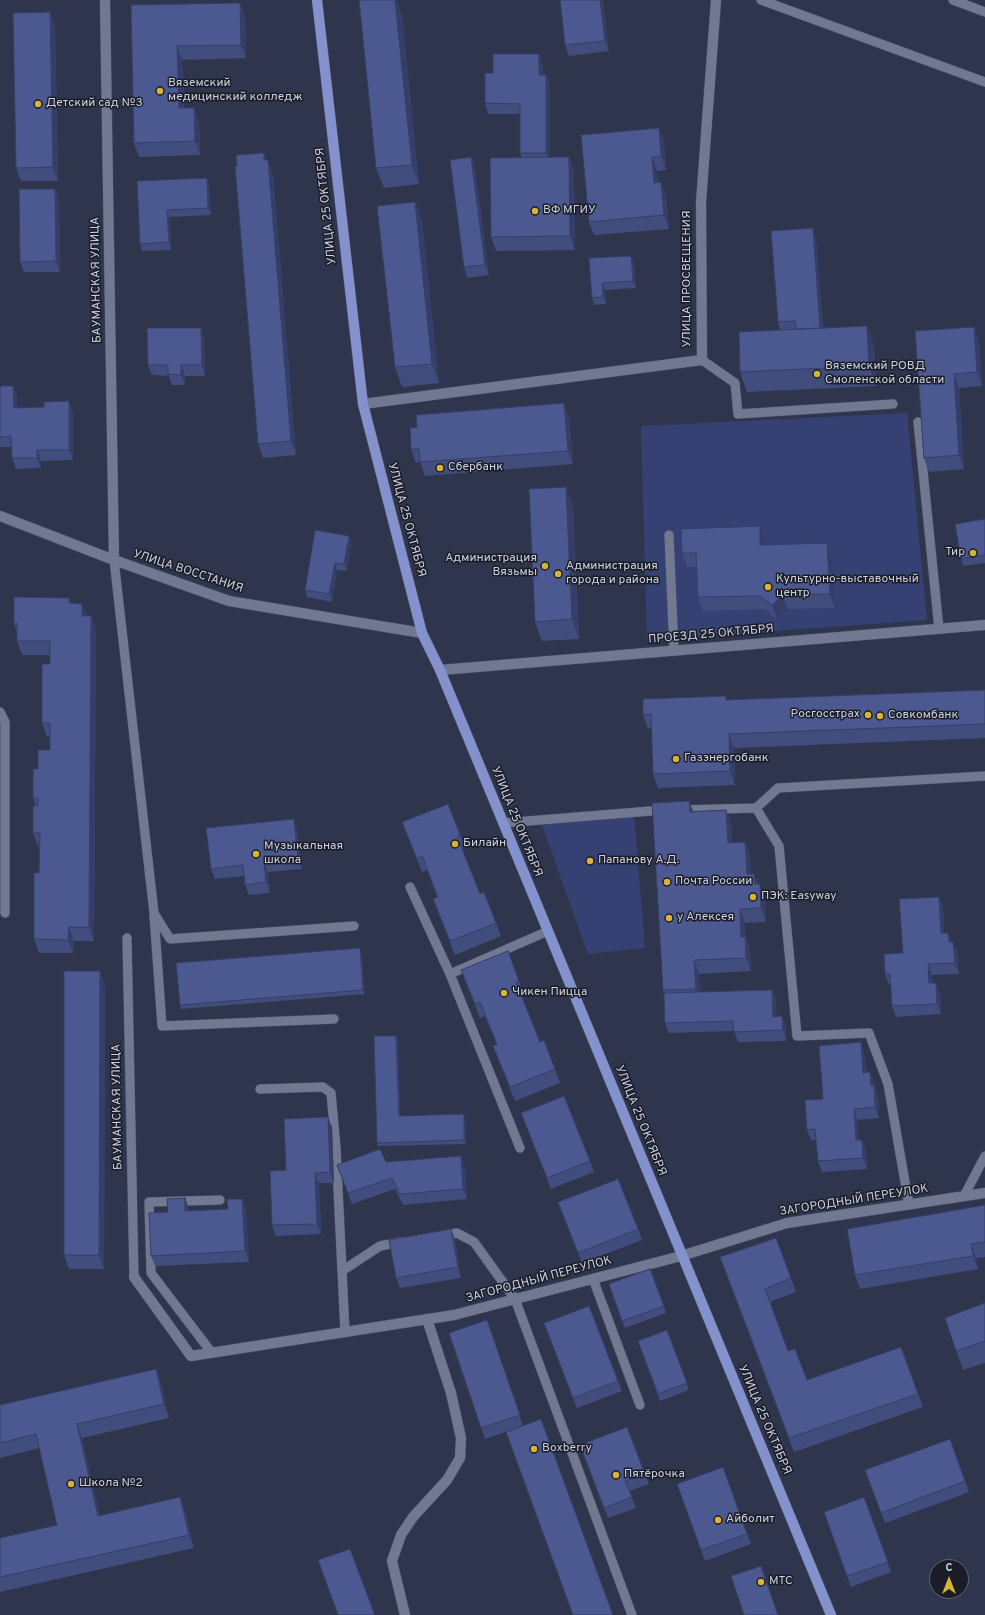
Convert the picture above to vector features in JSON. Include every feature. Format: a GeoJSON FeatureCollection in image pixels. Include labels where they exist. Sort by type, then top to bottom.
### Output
{"type":"FeatureCollection","features":[{"type":"Feature","properties":{"kind":"main road","name":"УЛИЦА 25 ОКТЯБРЯ"},"geometry":{"type":"LineString","coordinates":[[317,0],[363,404],[422,633],[440,670],[681,1256],[831,1615]]}},
{"type":"Feature","properties":{"kind":"street","name":"БАУМАНСКАЯ УЛИЦА"},"geometry":{"type":"LineString","coordinates":[[105,0],[114,560]]}},
{"type":"Feature","properties":{"kind":"street","name":"УЛИЦА ПРОСВЕЩЕНИЯ"},"geometry":{"type":"LineString","coordinates":[[363,404],[702,360],[701,202],[716,0]]}},
{"type":"Feature","properties":{"kind":"street","name":"УЛИЦА ВОССТАНИЯ"},"geometry":{"type":"LineString","coordinates":[[0,516],[114,560],[228,601],[422,633]]}},
{"type":"Feature","properties":{"kind":"street","name":"ПРОЕЗД 25 ОКТЯБРЯ"},"geometry":{"type":"LineString","coordinates":[[440,670],[985,625]]}},
{"type":"Feature","properties":{"kind":"street","name":"ЗАГОРОДНЫЙ ПЕРЕУЛОК"},"geometry":{"type":"LineString","coordinates":[[134,1277],[191,1356],[454,1315],[681,1256],[787,1223],[985,1193]]}},
{"type":"Feature","properties":{"kind":"street"},"geometry":{"type":"LineString","coordinates":[[404,1615],[392,1561],[401,1535],[413,1517],[448,1480],[460,1458],[460,1430],[451,1393],[427,1319]]}},
{"type":"Feature","properties":{"kind":"lane"},"geometry":{"type":"LineString","coordinates":[[761,0],[985,82]]}},
{"type":"Feature","properties":{"kind":"lane"},"geometry":{"type":"LineString","coordinates":[[953,0],[985,12]]}},
{"type":"Feature","properties":{"kind":"lane"},"geometry":{"type":"LineString","coordinates":[[702,360],[735,383],[738,414],[893,404]]}},
{"type":"Feature","properties":{"kind":"lane"},"geometry":{"type":"LineString","coordinates":[[918,422],[939,629]]}},
{"type":"Feature","properties":{"kind":"lane"},"geometry":{"type":"LineString","coordinates":[[668,535],[674,651]]}},
{"type":"Feature","properties":{"kind":"lane"},"geometry":{"type":"LineString","coordinates":[[114,560],[154,913],[162,1026],[334,1019]]}},
{"type":"Feature","properties":{"kind":"lane"},"geometry":{"type":"LineString","coordinates":[[0,712],[5,722],[5,913]]}},
{"type":"Feature","properties":{"kind":"lane"},"geometry":{"type":"LineString","coordinates":[[503,823],[647,810],[756,808],[778,788],[985,776]]}},
{"type":"Feature","properties":{"kind":"lane"},"geometry":{"type":"LineString","coordinates":[[756,808],[779,846],[797,1036],[869,1033],[888,1084],[909,1204]]}},
{"type":"Feature","properties":{"kind":"lane"},"geometry":{"type":"LineString","coordinates":[[410,887],[450,974],[520,1148]]}},
{"type":"Feature","properties":{"kind":"lane"},"geometry":{"type":"LineString","coordinates":[[154,913],[170,938],[354,926]]}},
{"type":"Feature","properties":{"kind":"lane"},"geometry":{"type":"LineString","coordinates":[[450,974],[548,931]]}},
{"type":"Feature","properties":{"kind":"lane","name":"БАУМАНСКАЯ УЛИЦА"},"geometry":{"type":"LineString","coordinates":[[127,938],[134,1277]]}},
{"type":"Feature","properties":{"kind":"lane"},"geometry":{"type":"LineString","coordinates":[[260,1089],[323,1087],[332,1093],[345,1332]]}},
{"type":"Feature","properties":{"kind":"lane"},"geometry":{"type":"LineString","coordinates":[[964,1196],[985,1156]]}},
{"type":"Feature","properties":{"kind":"lane"},"geometry":{"type":"LineString","coordinates":[[212,1353],[151,1274],[149,1202],[220,1200]]}},
{"type":"Feature","properties":{"kind":"lane"},"geometry":{"type":"LineString","coordinates":[[433,1237],[457,1233],[474,1242],[515,1299],[632,1615]]}},
{"type":"Feature","properties":{"kind":"lane"},"geometry":{"type":"LineString","coordinates":[[342,1271],[380,1246],[410,1240]]}},
{"type":"Feature","properties":{"kind":"lane"},"geometry":{"type":"LineString","coordinates":[[593,1279],[640,1405]]}},
{"type":"Feature","properties":{"kind":"shaded area"},"geometry":{"type":"Polygon","coordinates":[[[907,413],[927,620],[647,640],[641,426],[907,413]]]}},
{"type":"Feature","properties":{"kind":"shaded area"},"geometry":{"type":"Polygon","coordinates":[[[634,812],[645,948],[588,954],[539,817],[634,812]]]}},
{"type":"Feature","properties":{"kind":"building"},"geometry":{"type":"Polygon","coordinates":[[[359,0],[395,0],[412,165],[376,168],[359,0]]]}},
{"type":"Feature","properties":{"kind":"building"},"geometry":{"type":"Polygon","coordinates":[[[560,0],[600,0],[605,41],[565,45],[560,0]]]}},
{"type":"Feature","properties":{"kind":"building","name":"Вяземский медицинский колледж"},"geometry":{"type":"Polygon","coordinates":[[[240,3],[241,45],[177,46],[179,108],[194,108],[195,141],[134,143],[131,5],[240,3]]]}},
{"type":"Feature","properties":{"kind":"building","name":"Детский сад №3"},"geometry":{"type":"Polygon","coordinates":[[[50,12],[53,167],[16,168],[13,13],[50,12]]]}},
{"type":"Feature","properties":{"kind":"building"},"geometry":{"type":"Polygon","coordinates":[[[493,54],[539,54],[539,75],[546,75],[546,153],[520,153],[520,104],[485,103],[485,73],[493,73],[493,54]]]}},
{"type":"Feature","properties":{"kind":"building"},"geometry":{"type":"Polygon","coordinates":[[[659,128],[661,156],[652,157],[654,183],[661,182],[664,215],[589,222],[581,135],[659,128]]]}},
{"type":"Feature","properties":{"kind":"building"},"geometry":{"type":"Polygon","coordinates":[[[264,153],[264,160],[268,160],[291,441],[258,444],[235,166],[237,166],[236,155],[264,153]]]}},
{"type":"Feature","properties":{"kind":"building"},"geometry":{"type":"Polygon","coordinates":[[[471,157],[485,265],[464,267],[450,160],[471,157]]]}},
{"type":"Feature","properties":{"kind":"building","name":"ВФ МГИУ"},"geometry":{"type":"Polygon","coordinates":[[[569,157],[570,236],[491,237],[490,158],[569,157]]]}},
{"type":"Feature","properties":{"kind":"building"},"geometry":{"type":"Polygon","coordinates":[[[207,178],[208,208],[167,210],[169,242],[140,244],[137,181],[207,178]]]}},
{"type":"Feature","properties":{"kind":"building"},"geometry":{"type":"Polygon","coordinates":[[[19,189],[55,189],[56,261],[20,262],[19,189]]]}},
{"type":"Feature","properties":{"kind":"building"},"geometry":{"type":"Polygon","coordinates":[[[415,202],[432,364],[395,367],[377,206],[415,202]]]}},
{"type":"Feature","properties":{"kind":"building"},"geometry":{"type":"Polygon","coordinates":[[[813,228],[820,328],[796,329],[795,321],[778,322],[771,231],[813,228]]]}},
{"type":"Feature","properties":{"kind":"building"},"geometry":{"type":"Polygon","coordinates":[[[631,256],[633,281],[602,283],[603,297],[592,298],[589,258],[631,256]]]}},
{"type":"Feature","properties":{"kind":"building"},"geometry":{"type":"Polygon","coordinates":[[[867,326],[869,366],[740,372],[739,332],[867,326]]]}},
{"type":"Feature","properties":{"kind":"building"},"geometry":{"type":"Polygon","coordinates":[[[974,327],[977,372],[954,374],[959,455],[924,458],[915,331],[974,327]]]}},
{"type":"Feature","properties":{"kind":"building"},"geometry":{"type":"Polygon","coordinates":[[[147,328],[201,328],[202,365],[181,365],[181,375],[168,374],[168,365],[148,365],[147,328]]]}},
{"type":"Feature","properties":{"kind":"building"},"geometry":{"type":"Polygon","coordinates":[[[0,386],[13,386],[14,408],[44,407],[44,402],[69,401],[69,450],[37,450],[37,458],[12,458],[11,436],[0,437],[0,386]]]}},
{"type":"Feature","properties":{"kind":"building"},"geometry":{"type":"Polygon","coordinates":[[[564,403],[568,451],[420,462],[419,449],[411,449],[410,428],[417,427],[416,415],[564,403]]]}},
{"type":"Feature","properties":{"kind":"building","name":"Администрация города и района"},"geometry":{"type":"Polygon","coordinates":[[[566,487],[572,619],[535,622],[529,489],[566,487]]]}},
{"type":"Feature","properties":{"kind":"building"},"geometry":{"type":"Polygon","coordinates":[[[985,519],[985,555],[961,559],[955,524],[985,519]]]}},
{"type":"Feature","properties":{"kind":"building","name":"Культурно-выставочный центр"},"geometry":{"type":"Polygon","coordinates":[[[760,526],[760,545],[827,543],[830,594],[782,595],[772,605],[760,596],[698,597],[696,553],[682,553],[681,529],[760,526]]]}},
{"type":"Feature","properties":{"kind":"building"},"geometry":{"type":"Polygon","coordinates":[[[315,530],[349,536],[344,564],[335,563],[329,594],[305,590],[315,530]]]}},
{"type":"Feature","properties":{"kind":"building"},"geometry":{"type":"Polygon","coordinates":[[[14,597],[69,598],[69,603],[82,604],[82,616],[91,616],[89,927],[69,927],[68,940],[34,939],[34,873],[39,873],[40,833],[33,833],[33,806],[38,806],[38,798],[33,798],[33,769],[38,769],[38,750],[50,750],[50,723],[42,723],[42,664],[50,664],[50,641],[17,641],[17,623],[14,623],[14,597]]]}},
{"type":"Feature","properties":{"kind":"building"},"geometry":{"type":"Polygon","coordinates":[[[985,690],[985,724],[729,734],[730,771],[653,774],[651,714],[643,715],[643,699],[726,696],[726,700],[985,690]]]}},
{"type":"Feature","properties":{"kind":"building"},"geometry":{"type":"Polygon","coordinates":[[[689,801],[690,812],[726,810],[728,843],[745,842],[747,874],[754,874],[755,884],[760,884],[761,908],[740,909],[741,937],[745,936],[746,958],[694,960],[696,989],[663,990],[652,803],[689,801]]]}},
{"type":"Feature","properties":{"kind":"building"},"geometry":{"type":"Polygon","coordinates":[[[448,804],[460,834],[457,836],[480,894],[484,892],[496,923],[450,941],[433,899],[438,897],[422,856],[417,859],[402,822],[448,804]]]}},
{"type":"Feature","properties":{"kind":"building","name":"Музыкальная школа"},"geometry":{"type":"Polygon","coordinates":[[[294,819],[298,858],[264,862],[266,882],[245,885],[243,865],[211,869],[206,828],[294,819]]]}},
{"type":"Feature","properties":{"kind":"building"},"geometry":{"type":"Polygon","coordinates":[[[939,897],[941,933],[948,933],[949,942],[953,942],[955,963],[928,964],[929,983],[936,983],[937,1004],[892,1006],[890,974],[885,974],[884,954],[903,953],[899,899],[939,897]]]}},
{"type":"Feature","properties":{"kind":"building"},"geometry":{"type":"Polygon","coordinates":[[[360,948],[363,990],[180,1005],[176,963],[360,948]]]}},
{"type":"Feature","properties":{"kind":"building"},"geometry":{"type":"Polygon","coordinates":[[[508,951],[519,981],[516,982],[540,1042],[544,1040],[555,1069],[510,1087],[493,1046],[497,1044],[480,1002],[475,1004],[461,970],[508,951]]]}},
{"type":"Feature","properties":{"kind":"building"},"geometry":{"type":"Polygon","coordinates":[[[64,971],[100,971],[99,1255],[64,1255],[64,971]]]}},
{"type":"Feature","properties":{"kind":"building"},"geometry":{"type":"Polygon","coordinates":[[[772,990],[773,1017],[782,1016],[783,1030],[734,1032],[733,1021],[665,1023],[664,993],[772,990]]]}},
{"type":"Feature","properties":{"kind":"building"},"geometry":{"type":"Polygon","coordinates":[[[374,1036],[396,1036],[399,1116],[464,1114],[464,1140],[377,1143],[374,1036]]]}},
{"type":"Feature","properties":{"kind":"building"},"geometry":{"type":"Polygon","coordinates":[[[861,1042],[863,1073],[870,1072],[871,1086],[874,1086],[875,1107],[854,1109],[856,1140],[862,1140],[863,1158],[818,1161],[815,1129],[807,1130],[805,1100],[823,1099],[819,1046],[861,1042]]]}},
{"type":"Feature","properties":{"kind":"building"},"geometry":{"type":"Polygon","coordinates":[[[564,1096],[590,1161],[547,1178],[521,1113],[564,1096]]]}},
{"type":"Feature","properties":{"kind":"building"},"geometry":{"type":"Polygon","coordinates":[[[328,1117],[330,1172],[315,1173],[317,1224],[272,1225],[270,1171],[286,1170],[284,1119],[328,1117]]]}},
{"type":"Feature","properties":{"kind":"building"},"geometry":{"type":"Polygon","coordinates":[[[380,1149],[386,1162],[461,1156],[463,1189],[400,1194],[392,1178],[348,1193],[337,1165],[380,1149]]]}},
{"type":"Feature","properties":{"kind":"building"},"geometry":{"type":"Polygon","coordinates":[[[618,1179],[638,1229],[578,1253],[558,1202],[618,1179]]]}},
{"type":"Feature","properties":{"kind":"building"},"geometry":{"type":"Polygon","coordinates":[[[185,1198],[185,1211],[228,1209],[227,1199],[242,1199],[245,1251],[151,1256],[149,1213],[168,1212],[167,1199],[185,1198]]]}},
{"type":"Feature","properties":{"kind":"building"},"geometry":{"type":"Polygon","coordinates":[[[985,1205],[985,1242],[971,1244],[973,1256],[855,1275],[847,1229],[985,1205]]]}},
{"type":"Feature","properties":{"kind":"building"},"geometry":{"type":"Polygon","coordinates":[[[451,1229],[458,1267],[396,1278],[389,1240],[451,1229]]]}},
{"type":"Feature","properties":{"kind":"building"},"geometry":{"type":"Polygon","coordinates":[[[776,1238],[791,1278],[765,1289],[788,1351],[795,1349],[807,1380],[901,1347],[918,1394],[789,1438],[720,1257],[776,1238]]]}},
{"type":"Feature","properties":{"kind":"building"},"geometry":{"type":"Polygon","coordinates":[[[650,1269],[664,1306],[622,1321],[609,1284],[650,1269]]]}},
{"type":"Feature","properties":{"kind":"building"},"geometry":{"type":"Polygon","coordinates":[[[985,1303],[985,1341],[956,1351],[945,1318],[985,1303]]]}},
{"type":"Feature","properties":{"kind":"building"},"geometry":{"type":"Polygon","coordinates":[[[589,1306],[618,1381],[573,1398],[544,1323],[589,1306]]]}},
{"type":"Feature","properties":{"kind":"building"},"geometry":{"type":"Polygon","coordinates":[[[487,1320],[520,1415],[481,1428],[449,1333],[487,1320]]]}},
{"type":"Feature","properties":{"kind":"building"},"geometry":{"type":"Polygon","coordinates":[[[667,1330],[687,1383],[658,1394],[638,1341],[667,1330]]]}},
{"type":"Feature","properties":{"kind":"building","name":"Школа №2"},"geometry":{"type":"Polygon","coordinates":[[[156,1369],[164,1404],[77,1424],[98,1516],[180,1497],[189,1535],[0,1577],[0,1538],[57,1525],[36,1434],[0,1443],[0,1405],[156,1369]]]}},
{"type":"Feature","properties":{"kind":"building"},"geometry":{"type":"Polygon","coordinates":[[[541,1419],[613,1615],[573,1615],[506,1432],[541,1419]]]}},
{"type":"Feature","properties":{"kind":"building"},"geometry":{"type":"Polygon","coordinates":[[[627,1427],[645,1474],[625,1481],[632,1497],[604,1508],[580,1445],[627,1427]]]}},
{"type":"Feature","properties":{"kind":"building"},"geometry":{"type":"Polygon","coordinates":[[[950,1439],[965,1481],[881,1513],[865,1470],[950,1439]]]}},
{"type":"Feature","properties":{"kind":"building"},"geometry":{"type":"Polygon","coordinates":[[[723,1467],[747,1534],[701,1550],[677,1484],[723,1467]]]}},
{"type":"Feature","properties":{"kind":"building"},"geometry":{"type":"Polygon","coordinates":[[[864,1497],[888,1562],[847,1576],[824,1512],[864,1497]]]}},
{"type":"Feature","properties":{"kind":"building"},"geometry":{"type":"Polygon","coordinates":[[[350,1549],[375,1615],[338,1615],[318,1560],[350,1549]]]}},
{"type":"Feature","properties":{"kind":"building"},"geometry":{"type":"Polygon","coordinates":[[[761,1566],[778,1615],[744,1615],[731,1576],[761,1566]]]}},
{"type":"Feature","properties":{"kind":"place","name":"Вяземский медицинский колледж"},"geometry":{"type":"Point","coordinates":[160,91]}},
{"type":"Feature","properties":{"kind":"place","name":"Детский сад №3"},"geometry":{"type":"Point","coordinates":[38,104]}},
{"type":"Feature","properties":{"kind":"place","name":"ВФ МГИУ"},"geometry":{"type":"Point","coordinates":[535,211]}},
{"type":"Feature","properties":{"kind":"place","name":"Вяземский РОВД Смоленской области"},"geometry":{"type":"Point","coordinates":[817,374]}},
{"type":"Feature","properties":{"kind":"place","name":"Сбербанк"},"geometry":{"type":"Point","coordinates":[440,468]}},
{"type":"Feature","properties":{"kind":"place","name":"Тир"},"geometry":{"type":"Point","coordinates":[973,553]}},
{"type":"Feature","properties":{"kind":"place","name":"Администрация Вязьмы"},"geometry":{"type":"Point","coordinates":[545,566]}},
{"type":"Feature","properties":{"kind":"place","name":"Администрация города и района"},"geometry":{"type":"Point","coordinates":[558,574]}},
{"type":"Feature","properties":{"kind":"place","name":"Культурно-выставочный центр"},"geometry":{"type":"Point","coordinates":[768,587]}},
{"type":"Feature","properties":{"kind":"place","name":"Росгосстрах"},"geometry":{"type":"Point","coordinates":[868,715]}},
{"type":"Feature","properties":{"kind":"place","name":"Совкомбанк"},"geometry":{"type":"Point","coordinates":[880,716]}},
{"type":"Feature","properties":{"kind":"place","name":"Газэнергобанк"},"geometry":{"type":"Point","coordinates":[676,759]}},
{"type":"Feature","properties":{"kind":"place","name":"Билайн"},"geometry":{"type":"Point","coordinates":[455,844]}},
{"type":"Feature","properties":{"kind":"place","name":"Музыкальная школа"},"geometry":{"type":"Point","coordinates":[256,854]}},
{"type":"Feature","properties":{"kind":"place","name":"Папанову А.Д."},"geometry":{"type":"Point","coordinates":[590,861]}},
{"type":"Feature","properties":{"kind":"place","name":"Почта России"},"geometry":{"type":"Point","coordinates":[667,882]}},
{"type":"Feature","properties":{"kind":"place","name":"ПЭК: Easyway"},"geometry":{"type":"Point","coordinates":[753,897]}},
{"type":"Feature","properties":{"kind":"place","name":"у Алексея"},"geometry":{"type":"Point","coordinates":[669,918]}},
{"type":"Feature","properties":{"kind":"place","name":"Чикен Пицца"},"geometry":{"type":"Point","coordinates":[504,993]}},
{"type":"Feature","properties":{"kind":"place","name":"Boxberry"},"geometry":{"type":"Point","coordinates":[534,1449]}},
{"type":"Feature","properties":{"kind":"place","name":"Пятёрочка"},"geometry":{"type":"Point","coordinates":[616,1475]}},
{"type":"Feature","properties":{"kind":"place","name":"Школа №2"},"geometry":{"type":"Point","coordinates":[71,1484]}},
{"type":"Feature","properties":{"kind":"place","name":"Айболит"},"geometry":{"type":"Point","coordinates":[718,1520]}},
{"type":"Feature","properties":{"kind":"place","name":"МТС"},"geometry":{"type":"Point","coordinates":[761,1582]}}]}
